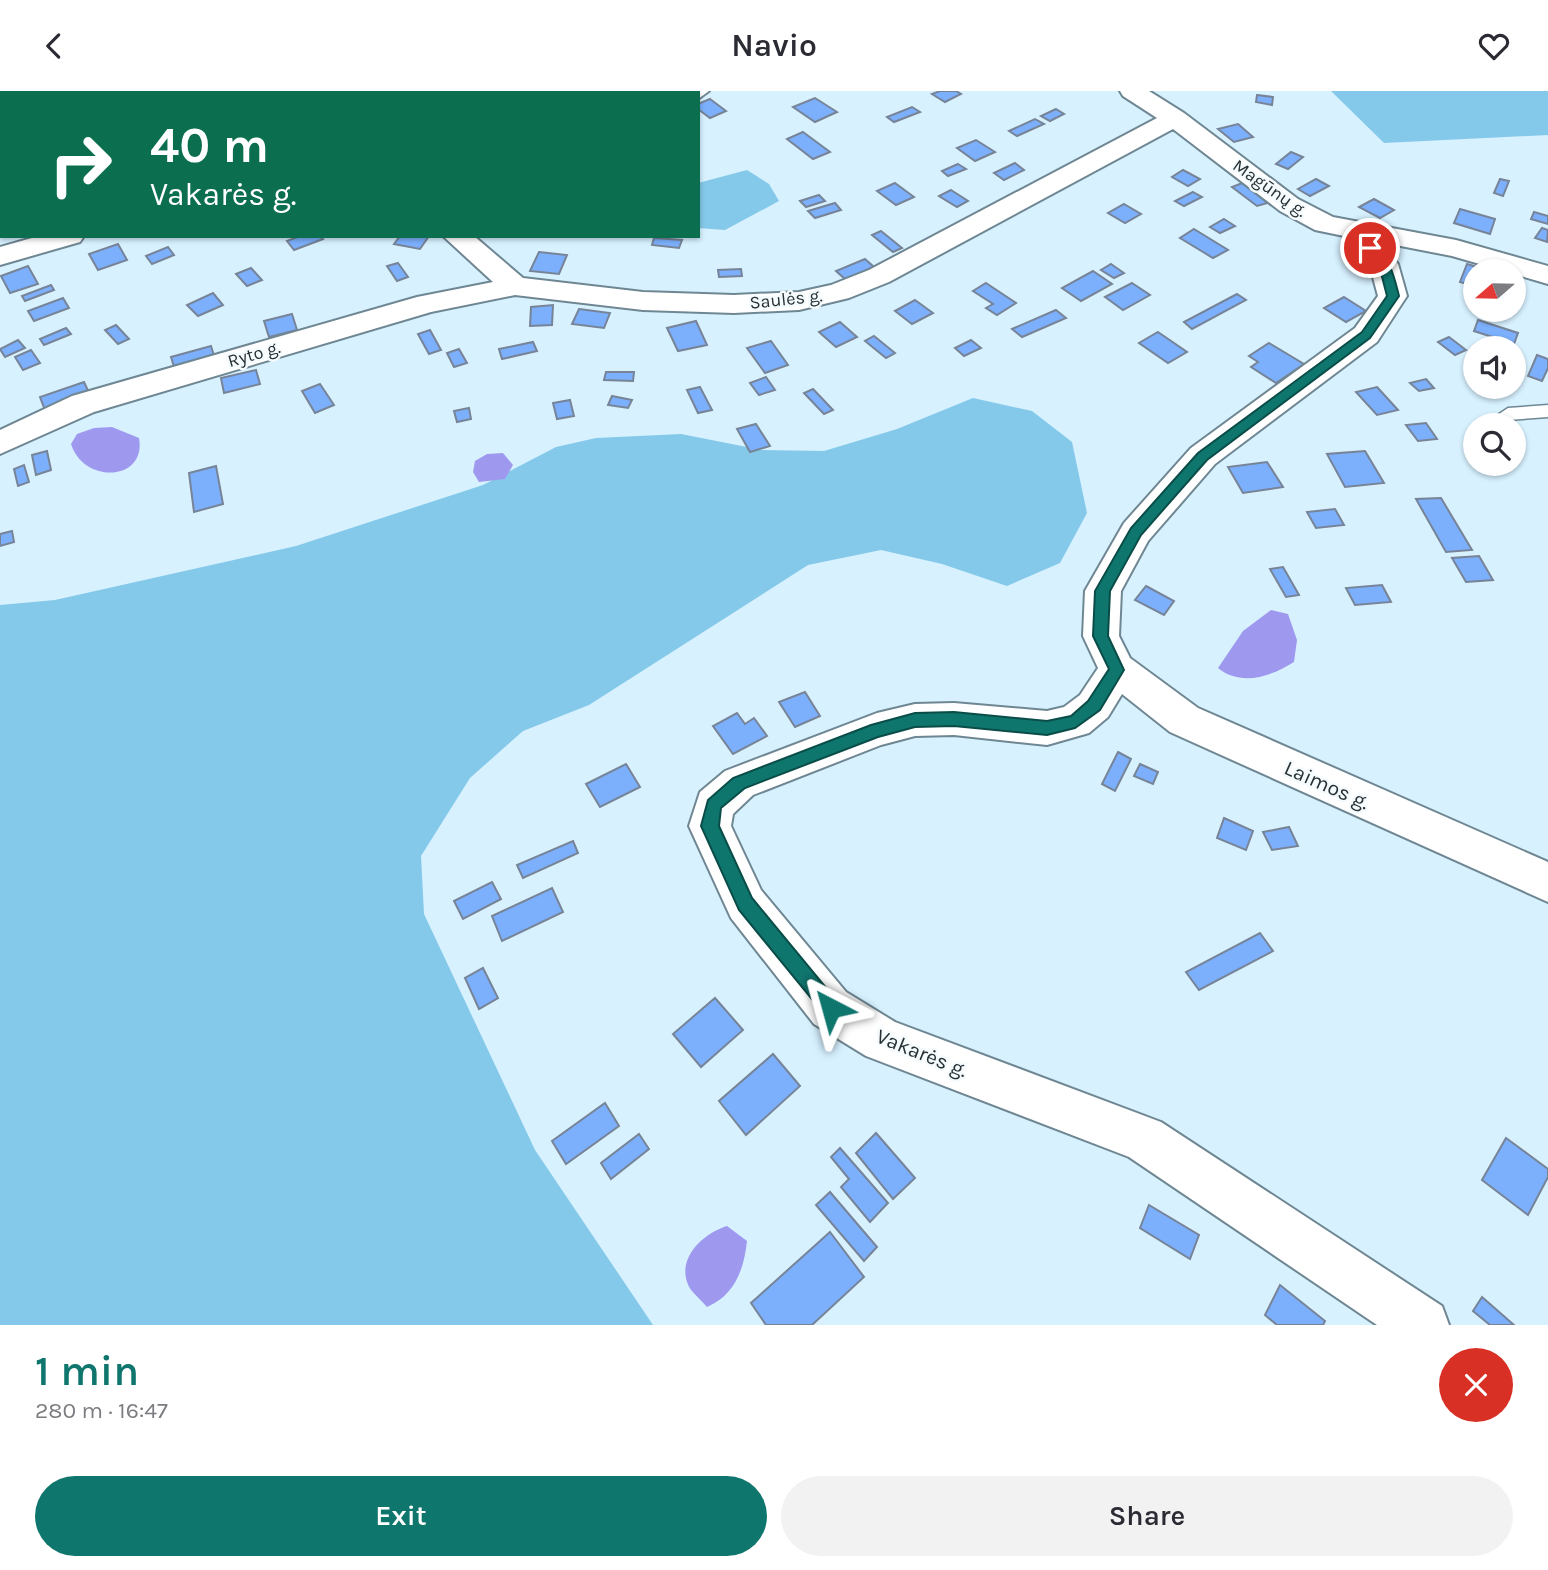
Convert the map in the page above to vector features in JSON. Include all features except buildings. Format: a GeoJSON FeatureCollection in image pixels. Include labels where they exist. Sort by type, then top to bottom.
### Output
{"type":"FeatureCollection","features":[{"type":"Feature","properties":{"kind":"street","name":"Magūnų g."},"geometry":{"type":"LineString","coordinates":[[1132,91],[1175,118],[1289,205],[1325,224],[1355,232],[1456,248],[1548,275]]}},
{"type":"Feature","properties":{"kind":"street","name":"Saulės g."},"geometry":{"type":"LineString","coordinates":[[515,286],[643,301],[734,304],[799,301],[839,292],[879,276],[1175,118]]}},
{"type":"Feature","properties":{"kind":"street"},"geometry":{"type":"LineString","coordinates":[[1117,670],[1101,636],[1103,591],[1136,532],[1203,456],[1366,335],[1393,296],[1384,264],[1355,232]]}},
{"type":"Feature","properties":{"kind":"street"},"geometry":{"type":"LineString","coordinates":[[0,257],[63,238]]}},
{"type":"Feature","properties":{"kind":"street"},"geometry":{"type":"LineString","coordinates":[[459,238],[515,286]]}},
{"type":"Feature","properties":{"kind":"street","name":"Ryto g."},"geometry":{"type":"LineString","coordinates":[[0,443],[83,404],[427,304],[515,286]]}},
{"type":"Feature","properties":{"kind":"street","name":"Laimos g."},"geometry":{"type":"LineString","coordinates":[[1117,670],[1184,720],[1548,882]]}},
{"type":"Feature","properties":{"kind":"street","name":"Vakarės g."},"geometry":{"type":"LineString","coordinates":[[1117,670],[1094,706],[1075,722],[1047,728],[954,719],[915,720],[877,730],[739,783],[714,805],[710,826],[746,904],[831,1008],[882,1040],[1144,1139],[1423,1325]]}},
{"type":"Feature","properties":{"kind":"lane"},"geometry":{"type":"LineString","coordinates":[[1521,413],[1548,411]]}},
{"type":"Feature","properties":{"kind":"shaded area"},"geometry":{"type":"Polygon","coordinates":[[[1331,91],[1548,91],[1548,135],[1384,143],[1331,91]]]}},
{"type":"Feature","properties":{"kind":"shaded area"},"geometry":{"type":"Polygon","coordinates":[[[747,170],[769,184],[779,201],[725,230],[700,228],[700,182],[747,170]]]}},
{"type":"Feature","properties":{"kind":"shaded area"},"geometry":{"type":"Polygon","coordinates":[[[973,398],[1032,411],[1072,442],[1087,513],[1060,563],[1007,586],[942,564],[881,550],[808,565],[589,705],[523,731],[470,778],[421,856],[424,914],[535,1150],[653,1325],[0,1325],[0,605],[55,600],[296,546],[483,485],[556,447],[596,438],[681,434],[762,450],[824,451],[897,429],[973,398]]]}},
{"type":"Feature","properties":{"kind":"shaded area"},"geometry":{"type":"Polygon","coordinates":[[[112,427],[139,438],[139,452],[134,463],[113,473],[88,466],[78,457],[71,444],[77,434],[94,428],[112,427]]]}},
{"type":"Feature","properties":{"kind":"shaded area"},"geometry":{"type":"Polygon","coordinates":[[[503,453],[513,465],[505,479],[479,482],[473,472],[475,461],[487,454],[503,453]]]}},
{"type":"Feature","properties":{"kind":"shaded area"},"geometry":{"type":"Polygon","coordinates":[[[1271,610],[1288,614],[1297,640],[1294,662],[1276,672],[1246,678],[1227,674],[1218,668],[1243,631],[1271,610]]]}},
{"type":"Feature","properties":{"kind":"shaded area"},"geometry":{"type":"Polygon","coordinates":[[[727,1226],[747,1241],[743,1261],[736,1280],[725,1296],[707,1307],[691,1290],[685,1269],[699,1242],[727,1226]]]}},
{"type":"Feature","properties":{"kind":"route"},"geometry":{"type":"LineString","coordinates":[[831,1008],[746,904],[710,826],[714,805],[739,783],[877,730],[915,720],[954,719],[1047,728],[1075,722],[1094,706],[1117,670],[1101,636],[1103,591],[1136,532],[1203,456],[1366,335],[1393,296],[1384,264],[1370,248]]}}]}
